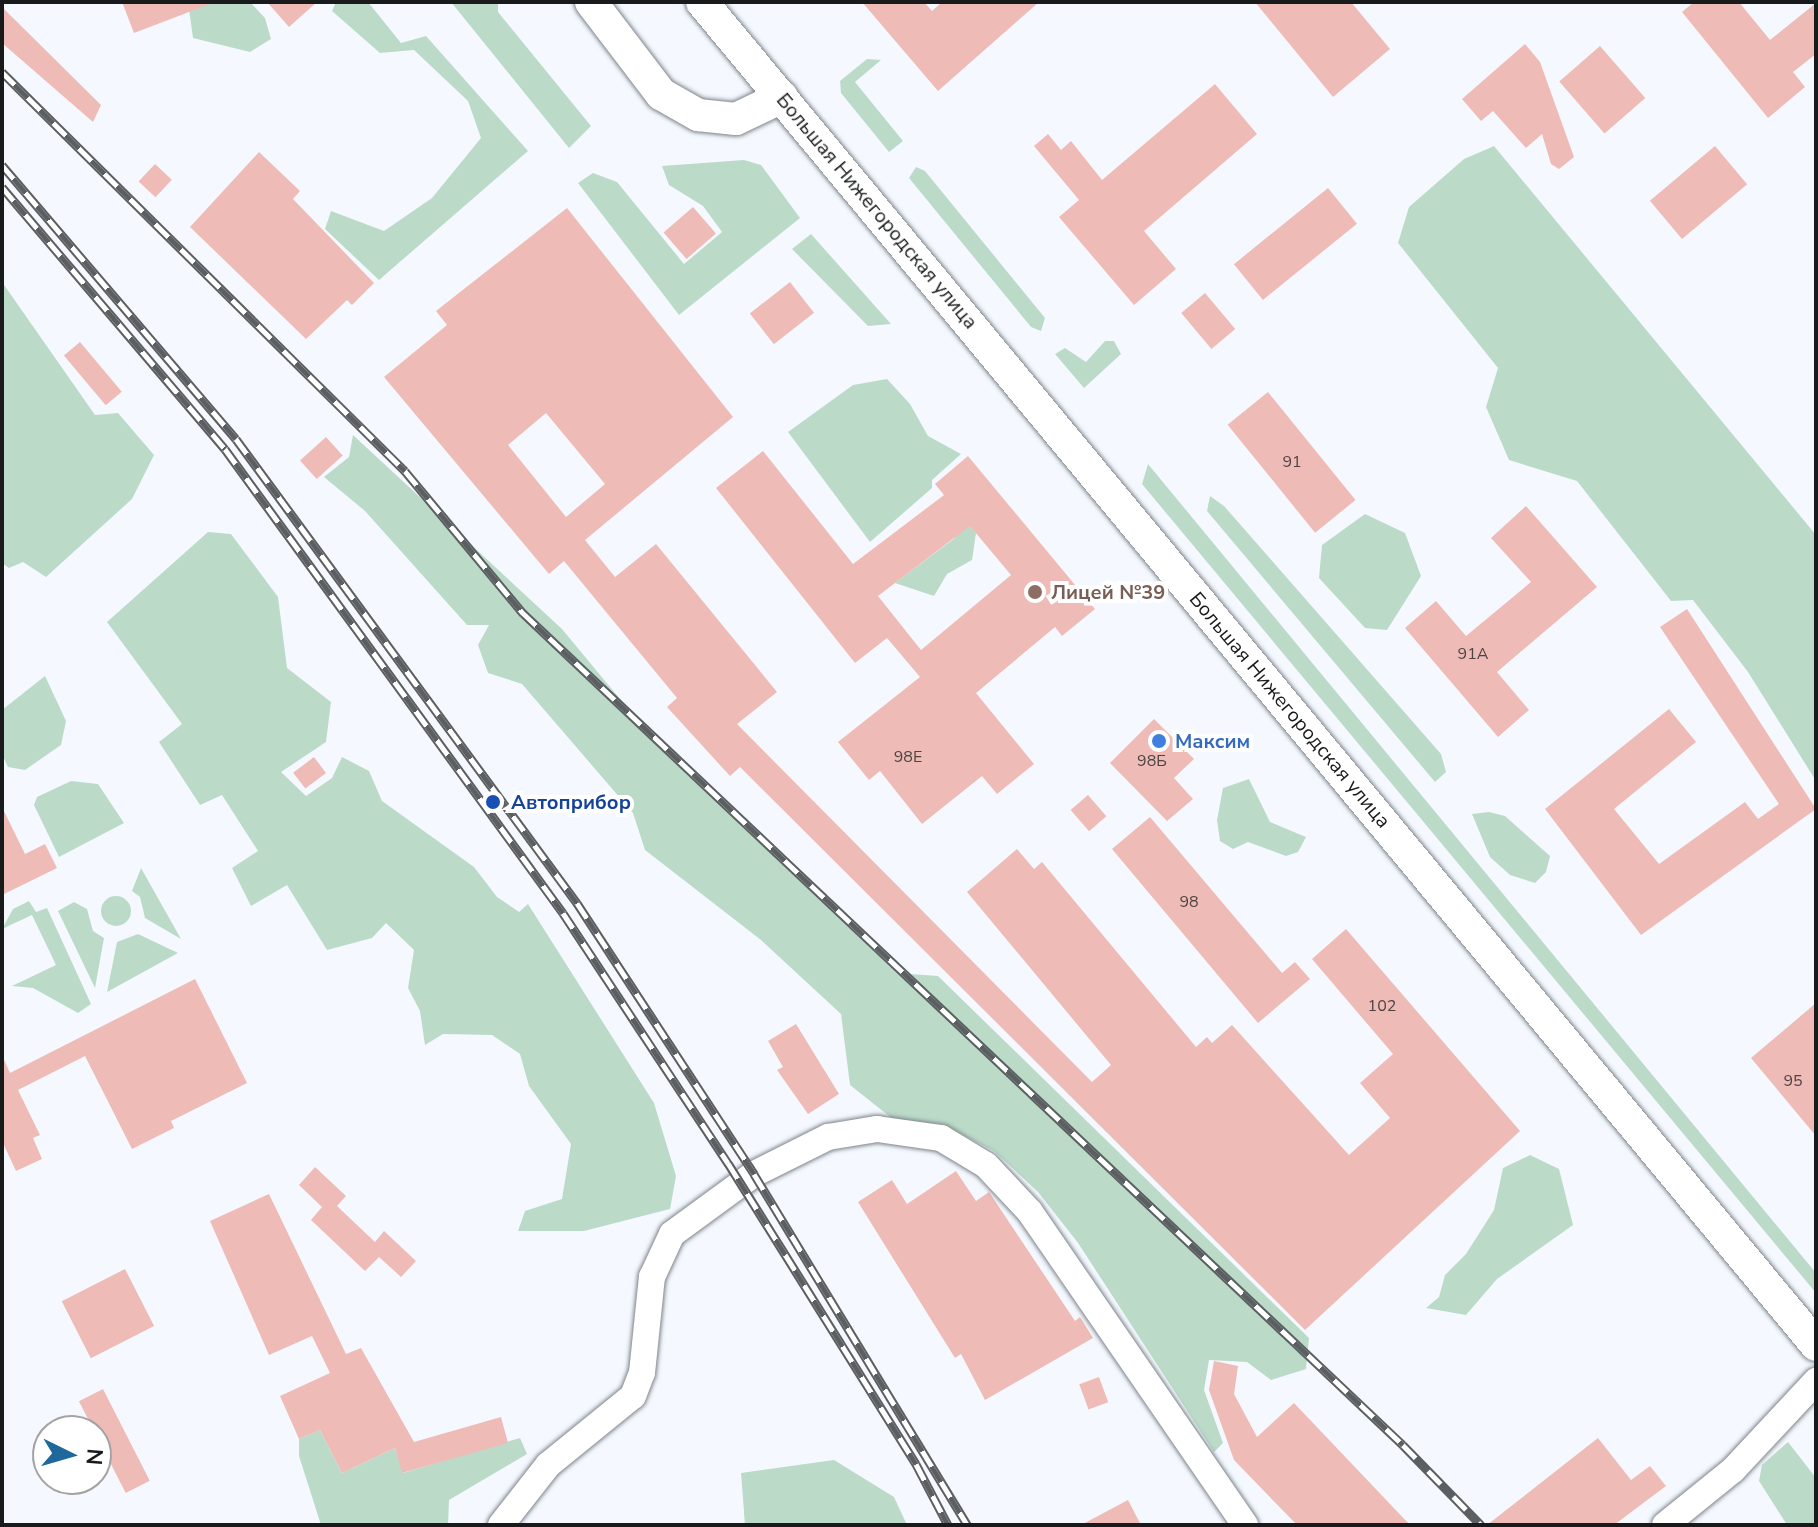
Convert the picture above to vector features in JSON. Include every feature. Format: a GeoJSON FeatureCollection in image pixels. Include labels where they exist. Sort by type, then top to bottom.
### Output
{"type":"FeatureCollection","features":[{"type":"Feature","properties":{"kind":"main road"},"geometry":{"type":"LineString","coordinates":[[591,2],[661,94],[698,115],[736,119],[782,97]]}},
{"type":"Feature","properties":{"kind":"main road","name":"Большая Нижегородская улица"},"geometry":{"type":"LineString","coordinates":[[702,2],[1816,1345]]}},
{"type":"Feature","properties":{"kind":"street"},"geometry":{"type":"LineString","coordinates":[[501,1525],[548,1465],[633,1396],[642,1373],[652,1277],[672,1234],[754,1174],[828,1137],[877,1129],[941,1138],[986,1165],[1030,1212],[1245,1525]]}},
{"type":"Feature","properties":{"kind":"street"},"geometry":{"type":"LineString","coordinates":[[1665,1525],[1733,1470],[1816,1381]]}},
{"type":"Feature","properties":{"kind":"green space"},"geometry":{"type":"Polygon","coordinates":[[[188,2],[250,2],[265,18],[271,39],[250,52],[193,38],[188,2]]]}},
{"type":"Feature","properties":{"kind":"green space"},"geometry":{"type":"Polygon","coordinates":[[[336,2],[368,2],[401,43],[426,36],[528,151],[379,280],[325,229],[331,211],[384,231],[432,198],[481,138],[468,101],[414,50],[380,53],[332,11],[336,2]]]}},
{"type":"Feature","properties":{"kind":"green space"},"geometry":{"type":"Polygon","coordinates":[[[451,2],[498,2],[498,12],[591,126],[569,148],[451,2]]]}},
{"type":"Feature","properties":{"kind":"green space"},"geometry":{"type":"Polygon","coordinates":[[[867,59],[881,60],[855,82],[903,141],[889,152],[841,93],[840,81],[867,59]]]}},
{"type":"Feature","properties":{"kind":"green space"},"geometry":{"type":"Polygon","coordinates":[[[1494,146],[1816,535],[1816,781],[1748,672],[1693,600],[1671,601],[1577,481],[1509,460],[1486,407],[1498,368],[1398,243],[1409,207],[1464,159],[1494,146]]]}},
{"type":"Feature","properties":{"kind":"green space"},"geometry":{"type":"Polygon","coordinates":[[[744,160],[761,165],[800,218],[679,315],[578,183],[593,173],[617,182],[684,264],[722,232],[703,206],[669,185],[662,166],[744,160]]]}},
{"type":"Feature","properties":{"kind":"green space"},"geometry":{"type":"Polygon","coordinates":[[[916,167],[925,171],[1045,318],[1041,331],[1031,327],[909,178],[916,167]]]}},
{"type":"Feature","properties":{"kind":"green space"},"geometry":{"type":"Polygon","coordinates":[[[811,234],[891,324],[868,326],[792,249],[811,234]]]}},
{"type":"Feature","properties":{"kind":"green space"},"geometry":{"type":"Polygon","coordinates":[[[2,282],[95,415],[118,413],[154,455],[132,499],[46,577],[23,562],[9,568],[2,563],[2,282]]]}},
{"type":"Feature","properties":{"kind":"green space"},"geometry":{"type":"Polygon","coordinates":[[[1105,341],[1114,341],[1121,354],[1084,388],[1055,354],[1065,348],[1086,362],[1105,341]]]}},
{"type":"Feature","properties":{"kind":"green space"},"geometry":{"type":"Polygon","coordinates":[[[887,379],[910,404],[928,436],[961,454],[932,480],[932,488],[870,542],[788,432],[853,385],[887,379]]]}},
{"type":"Feature","properties":{"kind":"green space"},"geometry":{"type":"Polygon","coordinates":[[[353,435],[562,629],[663,751],[897,973],[938,976],[1309,1338],[1306,1369],[1271,1380],[1247,1362],[1209,1360],[1204,1390],[1223,1443],[1214,1452],[1078,1243],[1038,1192],[994,1151],[942,1124],[894,1120],[850,1085],[841,1014],[761,940],[645,850],[633,813],[522,684],[488,673],[478,645],[489,625],[467,625],[365,511],[324,477],[349,457],[353,435]]]}},
{"type":"Feature","properties":{"kind":"green space"},"geometry":{"type":"Polygon","coordinates":[[[1148,464],[1816,1273],[1816,1293],[1142,484],[1148,464]]]}},
{"type":"Feature","properties":{"kind":"green space"},"geometry":{"type":"Polygon","coordinates":[[[1210,496],[1224,506],[1441,754],[1446,772],[1435,782],[1207,511],[1210,496]]]}},
{"type":"Feature","properties":{"kind":"green space"},"geometry":{"type":"Polygon","coordinates":[[[954,506],[976,533],[972,560],[947,574],[934,596],[895,583],[955,538],[954,506]]]}},
{"type":"Feature","properties":{"kind":"green space"},"geometry":{"type":"Polygon","coordinates":[[[1365,514],[1405,533],[1421,576],[1387,630],[1365,628],[1319,578],[1322,545],[1365,514]]]}},
{"type":"Feature","properties":{"kind":"green space"},"geometry":{"type":"Polygon","coordinates":[[[208,532],[231,534],[278,597],[287,668],[331,702],[326,742],[281,772],[306,796],[332,778],[342,757],[369,771],[382,801],[474,867],[497,897],[519,912],[528,904],[654,1103],[676,1176],[670,1209],[584,1231],[518,1231],[525,1211],[562,1199],[571,1144],[529,1086],[520,1054],[492,1035],[443,1034],[425,1045],[420,1011],[408,988],[414,950],[386,923],[372,938],[327,950],[287,885],[251,906],[232,868],[258,851],[222,795],[200,805],[159,742],[182,724],[107,622],[208,532]]]}},
{"type":"Feature","properties":{"kind":"green space"},"geometry":{"type":"Polygon","coordinates":[[[45,676],[66,721],[61,745],[25,770],[8,767],[2,754],[2,710],[45,676]]]}},
{"type":"Feature","properties":{"kind":"green space"},"geometry":{"type":"Polygon","coordinates":[[[1249,779],[1270,822],[1306,837],[1298,852],[1286,856],[1248,842],[1233,849],[1220,841],[1217,820],[1223,788],[1249,779]]]}},
{"type":"Feature","properties":{"kind":"green space"},"geometry":{"type":"Polygon","coordinates":[[[71,781],[98,784],[124,823],[59,857],[34,805],[37,797],[71,781]]]}},
{"type":"Feature","properties":{"kind":"green space"},"geometry":{"type":"Polygon","coordinates":[[[1489,812],[1505,816],[1550,856],[1546,872],[1535,883],[1510,875],[1490,857],[1472,814],[1489,812]]]}},
{"type":"Feature","properties":{"kind":"green space"},"geometry":{"type":"Polygon","coordinates":[[[141,868],[181,939],[145,918],[140,897],[132,891],[141,868]]]}},
{"type":"Feature","properties":{"kind":"green space"},"geometry":{"type":"Polygon","coordinates":[[[116,896],[122,897],[130,905],[130,917],[122,925],[116,926],[110,925],[102,917],[101,911],[102,905],[110,897],[116,896]]]}},
{"type":"Feature","properties":{"kind":"green space"},"geometry":{"type":"Polygon","coordinates":[[[29,901],[36,912],[47,908],[91,1004],[78,1013],[33,988],[12,986],[56,965],[32,915],[2,929],[13,909],[29,901]]]}},
{"type":"Feature","properties":{"kind":"green space"},"geometry":{"type":"Polygon","coordinates":[[[74,902],[87,909],[93,931],[104,938],[95,988],[58,911],[74,902]]]}},
{"type":"Feature","properties":{"kind":"green space"},"geometry":{"type":"Polygon","coordinates":[[[138,934],[178,953],[107,992],[117,942],[138,934]]]}},
{"type":"Feature","properties":{"kind":"green space"},"geometry":{"type":"Polygon","coordinates":[[[1530,1155],[1559,1169],[1573,1225],[1497,1279],[1466,1315],[1426,1308],[1439,1297],[1445,1275],[1466,1254],[1494,1210],[1503,1168],[1530,1155]]]}},
{"type":"Feature","properties":{"kind":"green space"},"geometry":{"type":"Polygon","coordinates":[[[320,1430],[342,1473],[395,1448],[403,1473],[520,1438],[527,1454],[449,1500],[448,1525],[321,1525],[299,1456],[299,1439],[320,1430]]]}},
{"type":"Feature","properties":{"kind":"green space"},"geometry":{"type":"Polygon","coordinates":[[[1788,1442],[1816,1478],[1816,1525],[1787,1525],[1759,1481],[1762,1465],[1788,1442]]]}},
{"type":"Feature","properties":{"kind":"green space"},"geometry":{"type":"Polygon","coordinates":[[[834,1460],[894,1497],[907,1525],[745,1525],[741,1473],[834,1460]]]}},
{"type":"Feature","properties":{"kind":"building"},"geometry":{"type":"Polygon","coordinates":[[[122,2],[209,2],[210,4],[134,33],[122,2]]]}},
{"type":"Feature","properties":{"kind":"building"},"geometry":{"type":"Polygon","coordinates":[[[267,2],[317,2],[289,27],[267,2]]]}},
{"type":"Feature","properties":{"kind":"building"},"geometry":{"type":"Polygon","coordinates":[[[862,2],[924,2],[932,11],[942,2],[1039,2],[938,91],[862,2]]]}},
{"type":"Feature","properties":{"kind":"building"},"geometry":{"type":"Polygon","coordinates":[[[1255,2],[1351,2],[1390,49],[1333,97],[1255,2]]]}},
{"type":"Feature","properties":{"kind":"building"},"geometry":{"type":"Polygon","coordinates":[[[1694,2],[1739,2],[1770,40],[1816,3],[1816,54],[1793,72],[1805,87],[1768,118],[1682,12],[1694,2]]]}},
{"type":"Feature","properties":{"kind":"building"},"geometry":{"type":"Polygon","coordinates":[[[2,7],[101,105],[93,122],[2,43],[2,7]]]}},
{"type":"Feature","properties":{"kind":"building"},"geometry":{"type":"Polygon","coordinates":[[[1525,44],[1540,62],[1574,157],[1559,169],[1551,164],[1542,134],[1526,148],[1493,111],[1481,121],[1462,99],[1525,44]]]}},
{"type":"Feature","properties":{"kind":"building"},"geometry":{"type":"Polygon","coordinates":[[[1600,46],[1645,98],[1605,134],[1559,81],[1600,46]]]}},
{"type":"Feature","properties":{"kind":"building"},"geometry":{"type":"Polygon","coordinates":[[[1215,84],[1257,134],[1144,231],[1176,269],[1134,305],[1059,217],[1079,200],[1034,146],[1048,134],[1061,150],[1071,141],[1102,180],[1215,84]]]}},
{"type":"Feature","properties":{"kind":"building"},"geometry":{"type":"Polygon","coordinates":[[[1715,146],[1747,184],[1682,239],[1650,201],[1715,146]]]}},
{"type":"Feature","properties":{"kind":"building"},"geometry":{"type":"Polygon","coordinates":[[[259,152],[300,191],[293,199],[374,283],[352,305],[347,300],[306,339],[190,227],[259,152]]]}},
{"type":"Feature","properties":{"kind":"building"},"geometry":{"type":"Polygon","coordinates":[[[155,164],[172,180],[155,197],[139,182],[155,164]]]}},
{"type":"Feature","properties":{"kind":"building"},"geometry":{"type":"Polygon","coordinates":[[[1328,188],[1357,224],[1263,300],[1234,264],[1328,188]]]}},
{"type":"Feature","properties":{"kind":"building"},"geometry":{"type":"Polygon","coordinates":[[[693,207],[716,233],[687,259],[664,233],[693,207]]]}},
{"type":"Feature","properties":{"kind":"building"},"geometry":{"type":"Polygon","coordinates":[[[567,208],[733,417],[585,540],[615,577],[656,544],[777,692],[737,724],[1092,1082],[1111,1065],[967,892],[1017,849],[1034,869],[1042,862],[1196,1047],[1207,1037],[1212,1043],[1232,1025],[1349,1155],[1390,1118],[1360,1083],[1393,1054],[1312,959],[1346,929],[1520,1131],[1305,1330],[740,767],[730,776],[667,707],[677,698],[564,561],[549,574],[384,377],[447,325],[436,311],[567,208]],[[546,413],[508,445],[566,517],[605,484],[546,413]]]}},
{"type":"Feature","properties":{"kind":"building"},"geometry":{"type":"Polygon","coordinates":[[[790,282],[814,313],[774,344],[750,313],[790,282]]]}},
{"type":"Feature","properties":{"kind":"building"},"geometry":{"type":"Polygon","coordinates":[[[1205,293],[1235,329],[1211,349],[1181,313],[1205,293]]]}},
{"type":"Feature","properties":{"kind":"building"},"geometry":{"type":"Polygon","coordinates":[[[80,342],[122,392],[106,405],[64,355],[80,342]]]}},
{"type":"Feature","properties":{"kind":"building"},"geometry":{"type":"Polygon","coordinates":[[[1268,392],[1355,500],[1315,533],[1228,425],[1268,392]]]}},
{"type":"Feature","properties":{"kind":"building"},"geometry":{"type":"Polygon","coordinates":[[[326,437],[343,456],[317,479],[300,460],[326,437]]]}},
{"type":"Feature","properties":{"kind":"building"},"geometry":{"type":"Polygon","coordinates":[[[763,451],[853,564],[944,495],[935,484],[968,456],[1095,609],[1062,636],[1055,627],[976,693],[1034,764],[997,794],[982,776],[922,824],[880,771],[869,780],[838,742],[920,677],[887,638],[855,663],[716,488],[763,451]],[[970,526],[878,596],[921,650],[1011,575],[970,526]]]}},
{"type":"Feature","properties":{"kind":"building"},"geometry":{"type":"Polygon","coordinates":[[[1526,506],[1597,587],[1497,672],[1529,710],[1498,737],[1405,628],[1436,601],[1466,636],[1531,582],[1491,538],[1526,506]]]}},
{"type":"Feature","properties":{"kind":"building"},"geometry":{"type":"Polygon","coordinates":[[[1687,609],[1816,809],[1641,935],[1545,809],[1669,709],[1696,742],[1614,809],[1659,864],[1745,802],[1758,819],[1779,804],[1660,627],[1687,609]]]}},
{"type":"Feature","properties":{"kind":"building"},"geometry":{"type":"Polygon","coordinates":[[[1154,719],[1194,759],[1174,778],[1193,799],[1167,821],[1110,763],[1154,719]]]}},
{"type":"Feature","properties":{"kind":"building"},"geometry":{"type":"Polygon","coordinates":[[[314,757],[326,773],[305,789],[293,773],[314,757]]]}},
{"type":"Feature","properties":{"kind":"building"},"geometry":{"type":"Polygon","coordinates":[[[1088,795],[1106,816],[1089,831],[1071,810],[1088,795]]]}},
{"type":"Feature","properties":{"kind":"building"},"geometry":{"type":"Polygon","coordinates":[[[2,807],[25,854],[45,844],[57,868],[2,895],[2,807]]]}},
{"type":"Feature","properties":{"kind":"building"},"geometry":{"type":"Polygon","coordinates":[[[1150,817],[1282,973],[1295,962],[1310,979],[1258,1023],[1112,849],[1150,817]]]}},
{"type":"Feature","properties":{"kind":"building"},"geometry":{"type":"Polygon","coordinates":[[[195,979],[247,1083],[171,1121],[174,1128],[132,1149],[85,1056],[18,1090],[40,1135],[33,1138],[42,1159],[16,1171],[2,1141],[2,1055],[10,1073],[195,979]]]}},
{"type":"Feature","properties":{"kind":"building"},"geometry":{"type":"Polygon","coordinates":[[[1816,1003],[1816,1136],[1751,1058],[1816,1003]]]}},
{"type":"Feature","properties":{"kind":"building"},"geometry":{"type":"Polygon","coordinates":[[[796,1024],[839,1094],[808,1114],[777,1070],[783,1067],[768,1041],[796,1024]]]}},
{"type":"Feature","properties":{"kind":"building"},"geometry":{"type":"Polygon","coordinates":[[[315,1167],[346,1196],[337,1206],[375,1242],[384,1231],[416,1261],[401,1277],[379,1257],[365,1271],[311,1220],[322,1207],[299,1185],[315,1167]]]}},
{"type":"Feature","properties":{"kind":"building"},"geometry":{"type":"Polygon","coordinates":[[[956,1171],[976,1201],[989,1192],[1075,1321],[1080,1317],[1093,1338],[985,1400],[961,1354],[955,1358],[858,1202],[892,1180],[907,1204],[956,1171]]]}},
{"type":"Feature","properties":{"kind":"building"},"geometry":{"type":"Polygon","coordinates":[[[269,1194],[346,1354],[361,1348],[414,1442],[501,1417],[508,1443],[402,1473],[395,1448],[342,1473],[320,1430],[299,1439],[280,1396],[330,1373],[312,1336],[269,1355],[210,1221],[269,1194]]]}},
{"type":"Feature","properties":{"kind":"building"},"geometry":{"type":"Polygon","coordinates":[[[125,1269],[154,1326],[91,1358],[62,1301],[125,1269]]]}},
{"type":"Feature","properties":{"kind":"building"},"geometry":{"type":"Polygon","coordinates":[[[1214,1361],[1238,1366],[1234,1394],[1257,1437],[1294,1403],[1410,1525],[1297,1525],[1234,1460],[1209,1390],[1214,1361]]]}},
{"type":"Feature","properties":{"kind":"building"},"geometry":{"type":"Polygon","coordinates":[[[1099,1377],[1108,1402],[1089,1410],[1079,1384],[1099,1377]]]}},
{"type":"Feature","properties":{"kind":"building"},"geometry":{"type":"Polygon","coordinates":[[[103,1389],[150,1481],[126,1493],[112,1466],[112,1415],[86,1415],[79,1401],[103,1389]]]}},
{"type":"Feature","properties":{"kind":"building"},"geometry":{"type":"Polygon","coordinates":[[[1598,1438],[1631,1480],[1650,1466],[1666,1486],[1614,1525],[1487,1525],[1598,1438]]]}},
{"type":"Feature","properties":{"kind":"building"},"geometry":{"type":"Polygon","coordinates":[[[1128,1500],[1141,1525],[1081,1525],[1128,1500]]]}},
{"type":"Feature","properties":{"kind":"railway"},"geometry":{"type":"LineString","coordinates":[[2,72],[405,471],[523,613],[1403,1445],[1481,1525]]}},
{"type":"Feature","properties":{"kind":"railway"},"geometry":{"type":"LineString","coordinates":[[2,165],[236,439],[577,903],[754,1174],[967,1525]]}},
{"type":"Feature","properties":{"kind":"railway"},"geometry":{"type":"LineString","coordinates":[[2,187],[225,449],[563,913],[728,1163],[916,1464],[948,1525]]}},
{"type":"Feature","properties":{"kind":"place","name":"Лицей №39"},"geometry":{"type":"Point","coordinates":[1035,592]}},
{"type":"Feature","properties":{"kind":"place","name":"Максим"},"geometry":{"type":"Point","coordinates":[1159,741]}},
{"type":"Feature","properties":{"kind":"place","name":"Автоприбор"},"geometry":{"type":"Point","coordinates":[493,802]}}]}
